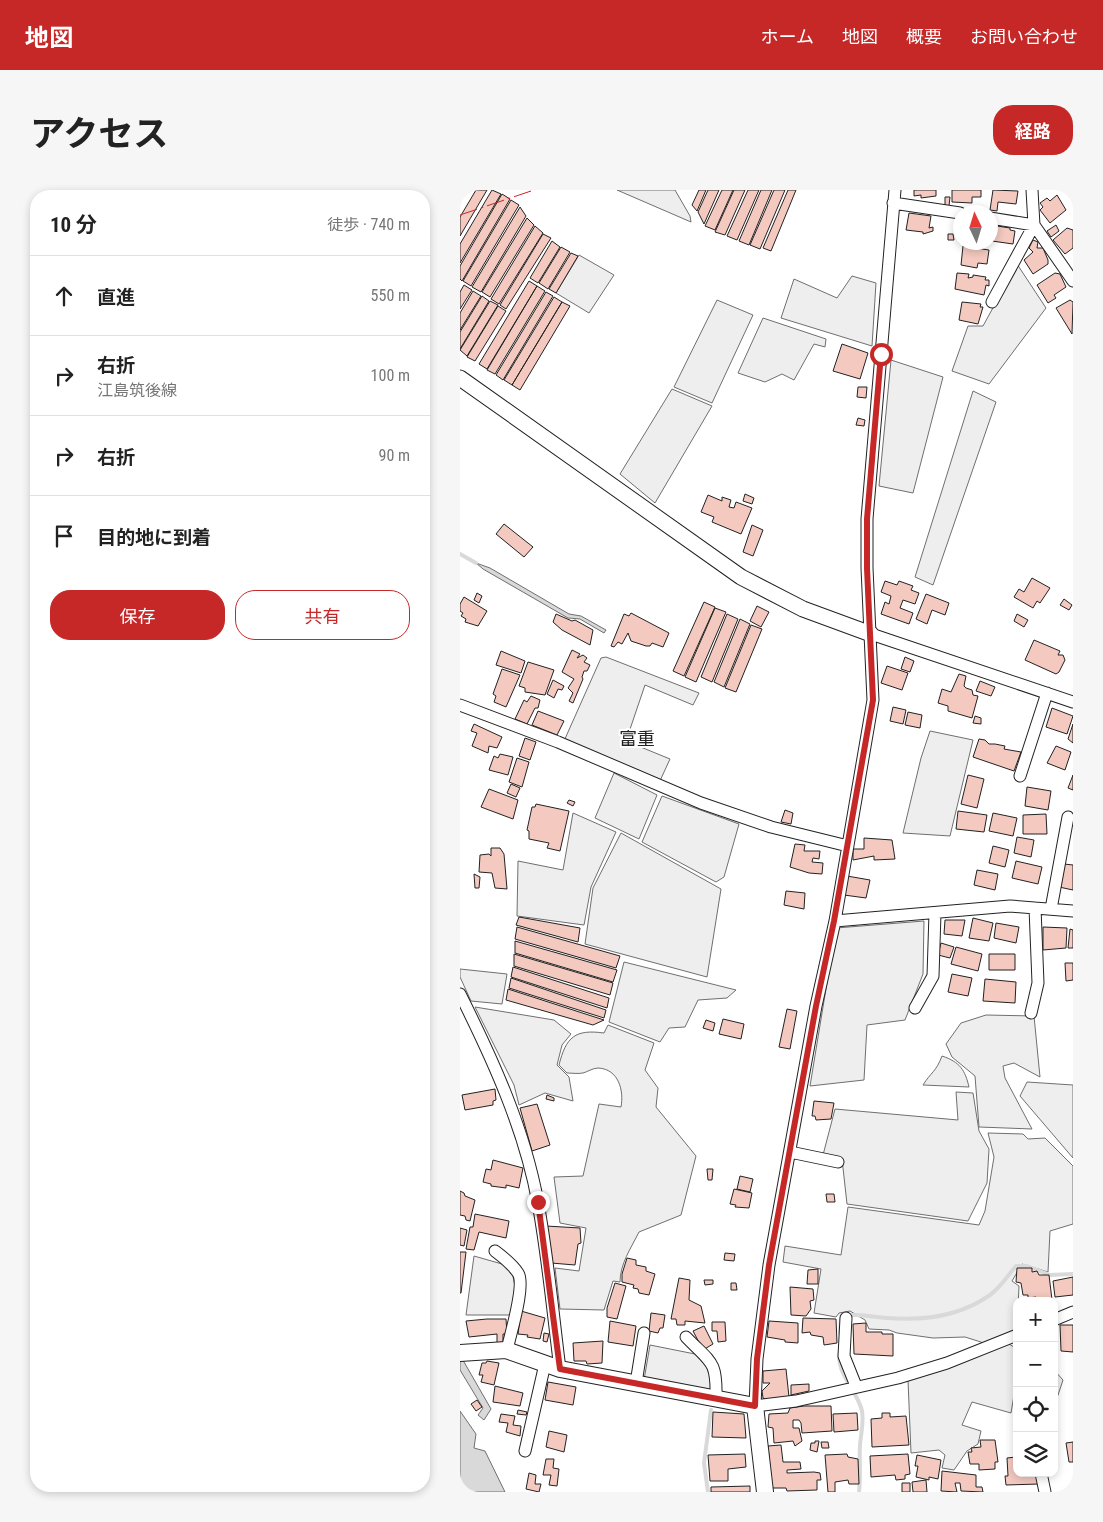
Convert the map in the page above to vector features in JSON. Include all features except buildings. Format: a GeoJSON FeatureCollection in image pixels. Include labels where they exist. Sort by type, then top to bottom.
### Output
{"type":"FeatureCollection","features":[{"type":"Feature","properties":{"kind":"main road"},"geometry":{"type":"LineString","coordinates":[[460,1353],[507,1350],[552,1366],[755,1406],[764,1492]]}},
{"type":"Feature","properties":{"kind":"street"},"geometry":{"type":"LineString","coordinates":[[894,190],[867,519],[867,568],[873,700],[848,846],[816,1006],[768,1274],[757,1359],[755,1406],[796,1402],[856,1386],[898,1378],[948,1363],[1013,1337]]}},
{"type":"Feature","properties":{"kind":"street"},"geometry":{"type":"LineString","coordinates":[[1032,190],[1034,225],[1073,281]]}},
{"type":"Feature","properties":{"kind":"street"},"geometry":{"type":"LineString","coordinates":[[894,203],[953,212]]}},
{"type":"Feature","properties":{"kind":"street"},"geometry":{"type":"LineString","coordinates":[[998,219],[1034,225]]}},
{"type":"Feature","properties":{"kind":"street"},"geometry":{"type":"LineString","coordinates":[[992,302],[1034,225]]}},
{"type":"Feature","properties":{"kind":"street"},"geometry":{"type":"LineString","coordinates":[[460,378],[741,577],[803,609],[1073,702]]}},
{"type":"Feature","properties":{"kind":"street"},"geometry":{"type":"LineString","coordinates":[[1020,776],[1048,693]]}},
{"type":"Feature","properties":{"kind":"street"},"geometry":{"type":"LineString","coordinates":[[460,705],[558,742],[702,804],[771,828],[848,846]]}},
{"type":"Feature","properties":{"kind":"street"},"geometry":{"type":"LineString","coordinates":[[1051,909],[1068,817]]}},
{"type":"Feature","properties":{"kind":"street"},"geometry":{"type":"LineString","coordinates":[[834,921],[1010,906],[1073,911]]}},
{"type":"Feature","properties":{"kind":"street"},"geometry":{"type":"LineString","coordinates":[[1031,1013],[1038,984],[1035,908]]}},
{"type":"Feature","properties":{"kind":"street"},"geometry":{"type":"LineString","coordinates":[[915,1008],[934,976],[934,913]]}},
{"type":"Feature","properties":{"kind":"street"},"geometry":{"type":"LineString","coordinates":[[460,994],[489,1051],[525,1152],[538,1202],[552,1366],[525,1451]]}},
{"type":"Feature","properties":{"kind":"street"},"geometry":{"type":"LineString","coordinates":[[790,1152],[838,1162]]}},
{"type":"Feature","properties":{"kind":"street"},"geometry":{"type":"LineString","coordinates":[[495,1251],[518,1273],[520,1278],[520,1291],[507,1350]]}},
{"type":"Feature","properties":{"kind":"street"},"geometry":{"type":"LineString","coordinates":[[1058,1318],[1073,1312]]}},
{"type":"Feature","properties":{"kind":"street"},"geometry":{"type":"LineString","coordinates":[[846,1318],[844,1356],[856,1386]]}},
{"type":"Feature","properties":{"kind":"street"},"geometry":{"type":"LineString","coordinates":[[636,1383],[644,1333]]}},
{"type":"Feature","properties":{"kind":"street"},"geometry":{"type":"LineString","coordinates":[[686,1337],[713,1364],[716,1371],[716,1398]]}},
{"type":"Feature","properties":{"kind":"street"},"geometry":{"type":"LineString","coordinates":[[1042,1477],[1045,1492]]}},
{"type":"Feature","properties":{"kind":"shaded area"},"geometry":{"type":"Polygon","coordinates":[[[617,190],[675,190],[690,216],[691,222],[617,190]]]}},
{"type":"Feature","properties":{"kind":"shaded area"},"geometry":{"type":"Polygon","coordinates":[[[579,255],[614,275],[589,313],[556,293],[579,255]]]}},
{"type":"Feature","properties":{"kind":"shaded area"},"geometry":{"type":"Polygon","coordinates":[[[1017,264],[1046,308],[989,384],[952,371],[968,326],[983,326],[1017,264]]]}},
{"type":"Feature","properties":{"kind":"shaded area"},"geometry":{"type":"Polygon","coordinates":[[[852,276],[876,283],[872,346],[781,318],[794,279],[837,298],[852,276]]]}},
{"type":"Feature","properties":{"kind":"shaded area"},"geometry":{"type":"Polygon","coordinates":[[[717,300],[753,315],[712,403],[674,387],[717,300]]]}},
{"type":"Feature","properties":{"kind":"shaded area"},"geometry":{"type":"Polygon","coordinates":[[[763,318],[826,339],[825,347],[814,344],[794,380],[782,374],[765,382],[738,373],[763,318]]]}},
{"type":"Feature","properties":{"kind":"shaded area"},"geometry":{"type":"Polygon","coordinates":[[[891,360],[943,377],[913,493],[879,486],[891,360]]]}},
{"type":"Feature","properties":{"kind":"shaded area"},"geometry":{"type":"Polygon","coordinates":[[[672,389],[712,406],[655,503],[620,474],[672,389]]]}},
{"type":"Feature","properties":{"kind":"shaded area"},"geometry":{"type":"Polygon","coordinates":[[[973,391],[996,402],[933,585],[915,577],[973,391]]]}},
{"type":"Feature","properties":{"kind":"shaded area"},"geometry":{"type":"Polygon","coordinates":[[[476,563],[490,568],[569,614],[581,616],[606,630],[604,633],[580,619],[568,618],[483,569],[476,563]]]}},
{"type":"Feature","properties":{"kind":"shaded area"},"geometry":{"type":"Polygon","coordinates":[[[606,657],[699,693],[693,705],[645,685],[626,741],[670,759],[659,783],[564,741],[601,658],[606,657]]]}},
{"type":"Feature","properties":{"kind":"shaded area"},"geometry":{"type":"Polygon","coordinates":[[[930,731],[973,740],[950,836],[903,833],[921,758],[930,731]]]}},
{"type":"Feature","properties":{"kind":"shaded area"},"geometry":{"type":"Polygon","coordinates":[[[614,773],[657,795],[639,839],[595,818],[614,773]]]}},
{"type":"Feature","properties":{"kind":"shaded area"},"geometry":{"type":"Polygon","coordinates":[[[662,796],[739,824],[724,877],[716,882],[642,842],[662,796]]]}},
{"type":"Feature","properties":{"kind":"shaded area"},"geometry":{"type":"Polygon","coordinates":[[[573,813],[616,832],[591,887],[584,925],[517,916],[518,861],[563,870],[573,813]]]}},
{"type":"Feature","properties":{"kind":"shaded area"},"geometry":{"type":"Polygon","coordinates":[[[621,833],[721,889],[707,977],[585,944],[593,888],[621,833]]]}},
{"type":"Feature","properties":{"kind":"shaded area"},"geometry":{"type":"Polygon","coordinates":[[[924,921],[923,974],[905,1020],[867,1025],[864,1080],[810,1086],[836,928],[924,921]]]}},
{"type":"Feature","properties":{"kind":"shaded area"},"geometry":{"type":"Polygon","coordinates":[[[624,962],[736,990],[727,998],[698,1000],[685,1027],[669,1028],[660,1042],[609,1022],[624,962]]]}},
{"type":"Feature","properties":{"kind":"shaded area"},"geometry":{"type":"Polygon","coordinates":[[[460,969],[507,974],[502,1004],[471,1001],[460,977],[460,969]]]}},
{"type":"Feature","properties":{"kind":"shaded area"},"geometry":{"type":"Polygon","coordinates":[[[475,1007],[554,1020],[571,1034],[562,1045],[557,1065],[569,1077],[573,1101],[545,1093],[519,1105],[514,1085],[475,1007]]]}},
{"type":"Feature","properties":{"kind":"shaded area"},"geometry":{"type":"Polygon","coordinates":[[[986,1015],[1034,1016],[1040,1077],[1014,1063],[1003,1066],[1005,1078],[1032,1129],[979,1127],[975,1076],[952,1057],[946,1044],[961,1023],[986,1015]]]}},
{"type":"Feature","properties":{"kind":"shaded area"},"geometry":{"type":"Polygon","coordinates":[[[608,1025],[654,1043],[645,1070],[658,1088],[656,1107],[696,1156],[681,1215],[639,1232],[624,1262],[620,1282],[613,1281],[604,1310],[560,1309],[555,1268],[579,1271],[586,1228],[560,1223],[554,1177],[583,1176],[599,1104],[621,1107],[622,1094],[615,1077],[605,1069],[598,1068],[583,1073],[567,1073],[559,1065],[565,1048],[573,1037],[586,1032],[604,1033],[608,1025]]]}},
{"type":"Feature","properties":{"kind":"shaded area"},"geometry":{"type":"Polygon","coordinates":[[[942,1056],[961,1067],[969,1087],[923,1085],[942,1056]]]}},
{"type":"Feature","properties":{"kind":"shaded area"},"geometry":{"type":"Polygon","coordinates":[[[1027,1082],[1073,1085],[1073,1158],[1020,1096],[1027,1082]]]}},
{"type":"Feature","properties":{"kind":"shaded area"},"geometry":{"type":"Polygon","coordinates":[[[956,1092],[973,1093],[979,1131],[989,1149],[987,1183],[968,1221],[847,1204],[842,1159],[823,1155],[835,1109],[958,1120],[956,1092]]]}},
{"type":"Feature","properties":{"kind":"shaded area"},"geometry":{"type":"Polygon","coordinates":[[[988,1133],[1023,1134],[1028,1139],[1045,1138],[1073,1166],[1073,1224],[1050,1231],[1048,1272],[1022,1264],[1012,1281],[1019,1286],[1018,1297],[1013,1297],[1013,1332],[984,1343],[965,1337],[933,1338],[897,1333],[889,1330],[869,1329],[865,1320],[850,1311],[839,1313],[836,1317],[814,1313],[821,1269],[783,1262],[785,1246],[841,1255],[848,1207],[979,1225],[985,1211],[994,1157],[988,1133]]]}},
{"type":"Feature","properties":{"kind":"shaded area"},"geometry":{"type":"Polygon","coordinates":[[[474,1256],[502,1264],[512,1271],[516,1292],[511,1315],[466,1315],[474,1256]]]}},
{"type":"Feature","properties":{"kind":"shaded area"},"geometry":{"type":"Polygon","coordinates":[[[1009,1344],[1013,1346],[1013,1401],[1011,1413],[972,1402],[962,1425],[981,1431],[978,1444],[967,1451],[954,1470],[942,1468],[945,1455],[939,1450],[911,1453],[908,1380],[946,1369],[1009,1344]]]}},
{"type":"Feature","properties":{"kind":"shaded area"},"geometry":{"type":"Polygon","coordinates":[[[650,1345],[695,1354],[713,1374],[713,1393],[644,1380],[650,1345]]]}},
{"type":"Feature","properties":{"kind":"shaded area"},"geometry":{"type":"Polygon","coordinates":[[[460,1355],[491,1409],[484,1420],[478,1415],[483,1408],[460,1370],[460,1355]]]}},
{"type":"Feature","properties":{"kind":"shaded area"},"geometry":{"type":"Polygon","coordinates":[[[1058,1374],[1063,1380],[1058,1395],[1058,1374]]]}},
{"type":"Feature","properties":{"kind":"shaded area"},"geometry":{"type":"Polygon","coordinates":[[[460,1411],[476,1434],[474,1448],[485,1451],[505,1492],[463,1492],[460,1486],[460,1411]]]}},
{"type":"Feature","properties":{"kind":"waterway"},"geometry":{"type":"LineString","coordinates":[[460,554],[476,563]]}},
{"type":"Feature","properties":{"kind":"waterway"},"geometry":{"type":"LineString","coordinates":[[840,1333],[841,1316],[858,1315],[914,1319],[953,1313],[990,1295],[1001,1285],[1016,1266],[1027,1266],[1050,1275],[1073,1274]]}},
{"type":"Feature","properties":{"kind":"waterway"},"geometry":{"type":"LineString","coordinates":[[840,1350],[840,1366],[862,1411],[859,1492]]}},
{"type":"Feature","properties":{"kind":"waterway"},"geometry":{"type":"LineString","coordinates":[[708,1492],[704,1463],[711,1410]]}},
{"type":"Feature","properties":{"kind":"power"},"geometry":{"type":"LineString","coordinates":[[460,215],[534,190]]}},
{"type":"Feature","properties":{"kind":"district","name":"富重"},"geometry":{"type":"Point","coordinates":[637,739]}},
{"type":"Feature","properties":{"kind":"route"},"geometry":{"type":"LineString","coordinates":[[538,1202],[560,1369],[755,1406],[757,1359],[769,1265],[816,1006],[834,921],[873,700],[867,568],[867,519],[881,354]]}}]}
